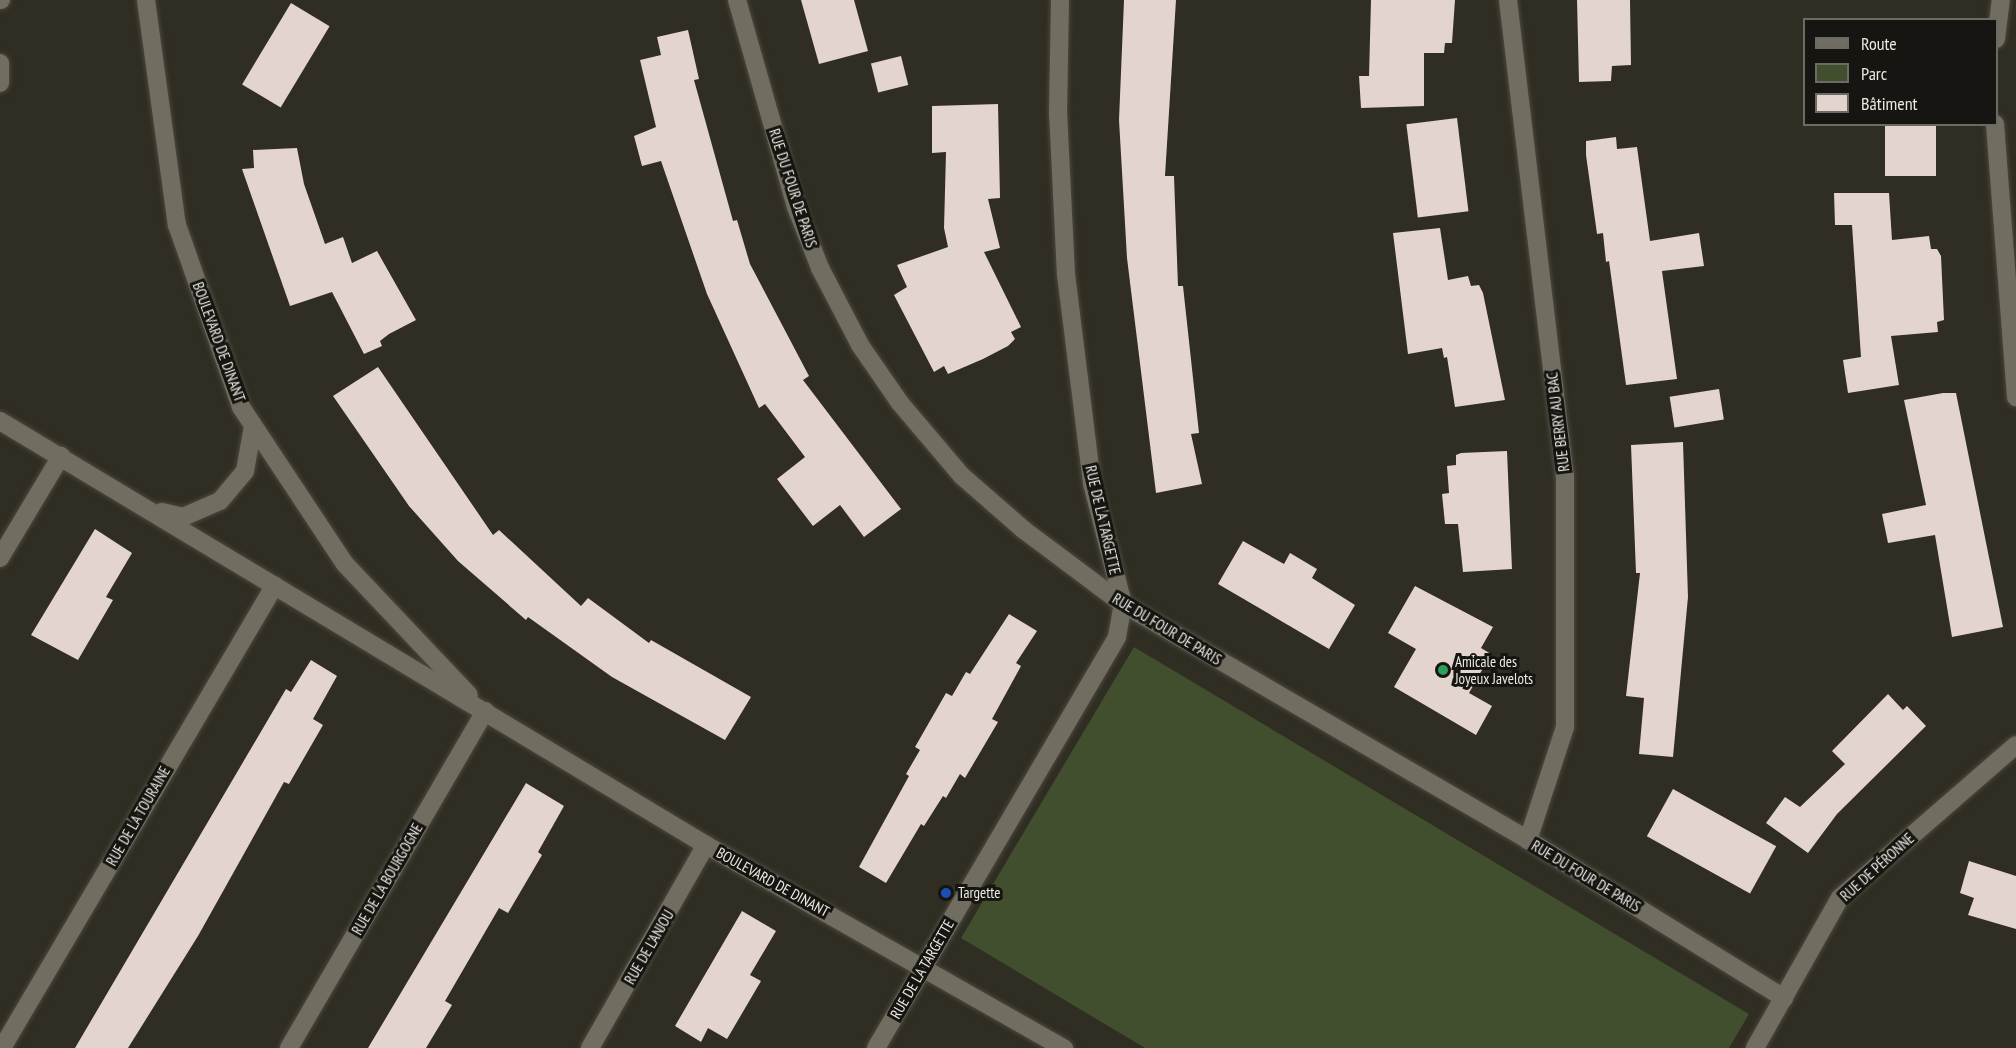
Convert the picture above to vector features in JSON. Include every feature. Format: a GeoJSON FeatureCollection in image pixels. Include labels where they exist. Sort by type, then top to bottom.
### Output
{"type":"FeatureCollection","features":[{"type":"Feature","properties":{"kind":"street","name":"BOULEVARD DE DINANT"},"geometry":{"type":"LineString","coordinates":[[146,0],[177,225],[241,407],[345,564],[485,711]]}},
{"type":"Feature","properties":{"kind":"street","name":"RUE DU FOUR DE PARIS"},"geometry":{"type":"LineString","coordinates":[[737,0],[796,207],[820,268],[860,345],[900,403],[962,476],[1024,530],[1123,604],[1528,840],[1784,998]]}},
{"type":"Feature","properties":{"kind":"street","name":"RUE DE LA TARGETTE"},"geometry":{"type":"LineString","coordinates":[[876,1048],[1117,637],[1123,604],[1092,483],[1066,275],[1058,114],[1060,0]]}},
{"type":"Feature","properties":{"kind":"street","name":"RUE BERRY AU BAC"},"geometry":{"type":"LineString","coordinates":[[1508,0],[1565,475],[1565,727],[1528,840]]}},
{"type":"Feature","properties":{"kind":"street"},"geometry":{"type":"LineString","coordinates":[[1998,23],[2001,0]]}},
{"type":"Feature","properties":{"kind":"street"},"geometry":{"type":"LineString","coordinates":[[0,63],[0,83]]}},
{"type":"Feature","properties":{"kind":"street"},"geometry":{"type":"LineString","coordinates":[[1995,126],[2016,397]]}},
{"type":"Feature","properties":{"kind":"street","name":"BOULEVARD DE DINANT"},"geometry":{"type":"LineString","coordinates":[[0,421],[706,845],[924,966],[1064,1048]]}},
{"type":"Feature","properties":{"kind":"street"},"geometry":{"type":"LineString","coordinates":[[148,509],[183,517],[220,501],[245,471],[253,426]]}},
{"type":"Feature","properties":{"kind":"street"},"geometry":{"type":"LineString","coordinates":[[0,558],[61,456]]}},
{"type":"Feature","properties":{"kind":"street","name":"RUE DE LA TOURAINE"},"geometry":{"type":"LineString","coordinates":[[2,1048],[275,585]]}},
{"type":"Feature","properties":{"kind":"street","name":"RUE DE LA BOURGOGNE"},"geometry":{"type":"LineString","coordinates":[[289,1048],[485,711]]}},
{"type":"Feature","properties":{"kind":"street","name":"RUE DE PÉRONNE"},"geometry":{"type":"LineString","coordinates":[[1755,1048],[1840,898],[2016,745]]}},
{"type":"Feature","properties":{"kind":"street","name":"RUE DE L'ANJOU"},"geometry":{"type":"LineString","coordinates":[[590,1048],[706,845]]}},
{"type":"Feature","properties":{"kind":"green space"},"geometry":{"type":"Polygon","coordinates":[[[1134,647],[1749,1014],[1729,1048],[1145,1048],[961,938],[1134,647]]]}},
{"type":"Feature","properties":{"kind":"building"},"geometry":{"type":"Polygon","coordinates":[[[801,0],[854,0],[868,51],[819,64],[801,0]]]}},
{"type":"Feature","properties":{"kind":"building"},"geometry":{"type":"Polygon","coordinates":[[[1124,0],[1176,0],[1165,176],[1174,176],[1178,286],[1183,286],[1199,433],[1191,434],[1202,484],[1156,493],[1127,258],[1119,120],[1124,0]]]}},
{"type":"Feature","properties":{"kind":"building"},"geometry":{"type":"Polygon","coordinates":[[[1371,0],[1455,0],[1452,43],[1445,43],[1444,53],[1424,53],[1424,106],[1361,108],[1359,76],[1369,76],[1371,0]]]}},
{"type":"Feature","properties":{"kind":"building"},"geometry":{"type":"Polygon","coordinates":[[[1577,0],[1630,0],[1631,65],[1612,66],[1611,81],[1579,82],[1577,0]]]}},
{"type":"Feature","properties":{"kind":"building"},"geometry":{"type":"Polygon","coordinates":[[[291,3],[330,26],[281,108],[242,84],[291,3]]]}},
{"type":"Feature","properties":{"kind":"building"},"geometry":{"type":"Polygon","coordinates":[[[688,30],[699,79],[694,80],[733,221],[737,220],[750,264],[809,376],[803,380],[901,509],[864,537],[840,505],[813,526],[777,479],[805,457],[765,404],[759,408],[707,294],[661,161],[642,166],[634,136],[656,127],[640,60],[661,55],[657,37],[688,30]]]}},
{"type":"Feature","properties":{"kind":"building"},"geometry":{"type":"Polygon","coordinates":[[[901,56],[908,85],[878,93],[871,63],[901,56]]]}},
{"type":"Feature","properties":{"kind":"building"},"geometry":{"type":"Polygon","coordinates":[[[998,104],[1000,198],[988,199],[1000,248],[984,252],[1021,327],[1011,332],[1015,339],[1008,346],[983,359],[948,374],[944,366],[934,372],[894,295],[907,287],[897,265],[948,247],[944,228],[946,152],[932,153],[932,106],[998,104]]]}},
{"type":"Feature","properties":{"kind":"building"},"geometry":{"type":"Polygon","coordinates":[[[1457,118],[1468,211],[1418,218],[1406,124],[1457,118]]]}},
{"type":"Feature","properties":{"kind":"building"},"geometry":{"type":"Polygon","coordinates":[[[1885,126],[1936,126],[1936,176],[1885,176],[1885,126]]]}},
{"type":"Feature","properties":{"kind":"building"},"geometry":{"type":"Polygon","coordinates":[[[1616,137],[1617,149],[1637,147],[1650,241],[1699,233],[1704,266],[1662,271],[1677,379],[1626,385],[1609,261],[1606,262],[1603,233],[1597,234],[1586,155],[1586,141],[1616,137]]]}},
{"type":"Feature","properties":{"kind":"building"},"geometry":{"type":"Polygon","coordinates":[[[297,148],[304,184],[325,244],[343,237],[352,263],[377,251],[416,320],[389,334],[380,341],[382,346],[364,354],[332,292],[290,306],[242,169],[254,168],[253,150],[297,148]]]}},
{"type":"Feature","properties":{"kind":"building"},"geometry":{"type":"Polygon","coordinates":[[[1834,193],[1889,193],[1892,240],[1929,236],[1931,249],[1937,249],[1941,256],[1944,320],[1937,322],[1938,332],[1891,336],[1899,385],[1848,393],[1843,360],[1861,357],[1852,225],[1835,225],[1834,193]]]}},
{"type":"Feature","properties":{"kind":"building"},"geometry":{"type":"Polygon","coordinates":[[[1440,228],[1448,280],[1468,276],[1471,286],[1479,285],[1483,293],[1505,400],[1455,407],[1447,357],[1444,358],[1442,348],[1408,354],[1393,233],[1440,228]]]}},
{"type":"Feature","properties":{"kind":"building"},"geometry":{"type":"Polygon","coordinates":[[[378,367],[493,535],[499,530],[581,606],[588,598],[649,643],[651,640],[751,697],[725,740],[612,677],[528,617],[526,620],[458,561],[409,506],[333,396],[378,367]]]}},
{"type":"Feature","properties":{"kind":"building"},"geometry":{"type":"Polygon","coordinates":[[[1719,389],[1724,420],[1674,427],[1670,397],[1719,389]]]}},
{"type":"Feature","properties":{"kind":"building"},"geometry":{"type":"Polygon","coordinates":[[[1956,393],[2003,627],[1952,637],[1935,535],[1888,543],[1882,514],[1926,505],[1904,400],[1956,393]]]}},
{"type":"Feature","properties":{"kind":"building"},"geometry":{"type":"Polygon","coordinates":[[[1683,442],[1688,597],[1673,757],[1639,754],[1644,698],[1626,696],[1640,573],[1636,573],[1631,445],[1683,442]]]}},
{"type":"Feature","properties":{"kind":"building"},"geometry":{"type":"Polygon","coordinates":[[[1507,451],[1512,569],[1463,572],[1458,524],[1445,524],[1442,494],[1449,493],[1447,466],[1456,465],[1456,455],[1461,453],[1507,451]]]}},
{"type":"Feature","properties":{"kind":"building"},"geometry":{"type":"Polygon","coordinates":[[[95,529],[132,553],[106,597],[113,600],[78,660],[31,635],[95,529]]]}},
{"type":"Feature","properties":{"kind":"building"},"geometry":{"type":"Polygon","coordinates":[[[1243,541],[1284,564],[1290,553],[1317,569],[1312,578],[1355,605],[1329,649],[1218,584],[1243,541]]]}},
{"type":"Feature","properties":{"kind":"building","name":"Amicale des Joyeux Javelots"},"geometry":{"type":"Polygon","coordinates":[[[1415,586],[1493,627],[1481,648],[1491,654],[1469,693],[1492,706],[1476,735],[1394,687],[1416,649],[1388,633],[1415,586]]]}},
{"type":"Feature","properties":{"kind":"building"},"geometry":{"type":"Polygon","coordinates":[[[1009,614],[1037,631],[1016,663],[1021,666],[992,719],[998,722],[965,778],[960,774],[946,798],[943,796],[924,826],[921,824],[886,883],[859,867],[909,776],[906,774],[920,750],[915,747],[946,693],[952,696],[966,672],[970,674],[1009,614]]]}},
{"type":"Feature","properties":{"kind":"building"},"geometry":{"type":"Polygon","coordinates":[[[311,660],[337,676],[313,719],[323,725],[289,784],[284,782],[198,936],[128,1048],[75,1048],[286,689],[291,692],[311,660]]]}},
{"type":"Feature","properties":{"kind":"building"},"geometry":{"type":"Polygon","coordinates":[[[1888,694],[1903,710],[1907,706],[1926,726],[1837,814],[1808,853],[1766,823],[1785,797],[1800,807],[1845,764],[1832,751],[1888,694]]]}},
{"type":"Feature","properties":{"kind":"building"},"geometry":{"type":"Polygon","coordinates":[[[526,783],[564,806],[538,852],[542,855],[508,913],[499,908],[445,1001],[452,1005],[426,1048],[368,1048],[526,783]]]}},
{"type":"Feature","properties":{"kind":"building"},"geometry":{"type":"Polygon","coordinates":[[[1673,789],[1776,846],[1750,893],[1647,836],[1673,789]]]}},
{"type":"Feature","properties":{"kind":"building"},"geometry":{"type":"Polygon","coordinates":[[[1969,861],[2016,876],[2016,929],[1968,915],[1974,898],[1960,893],[1969,861]]]}},
{"type":"Feature","properties":{"kind":"building"},"geometry":{"type":"Polygon","coordinates":[[[742,911],[776,931],[750,975],[761,981],[727,1039],[708,1028],[701,1042],[675,1026],[742,911]]]}},
{"type":"Feature","properties":{"kind":"place","name":"Amicale des Joyeux Javelots"},"geometry":{"type":"Point","coordinates":[1443,670]}},
{"type":"Feature","properties":{"kind":"place","name":"Targette"},"geometry":{"type":"Point","coordinates":[946,893]}}]}
